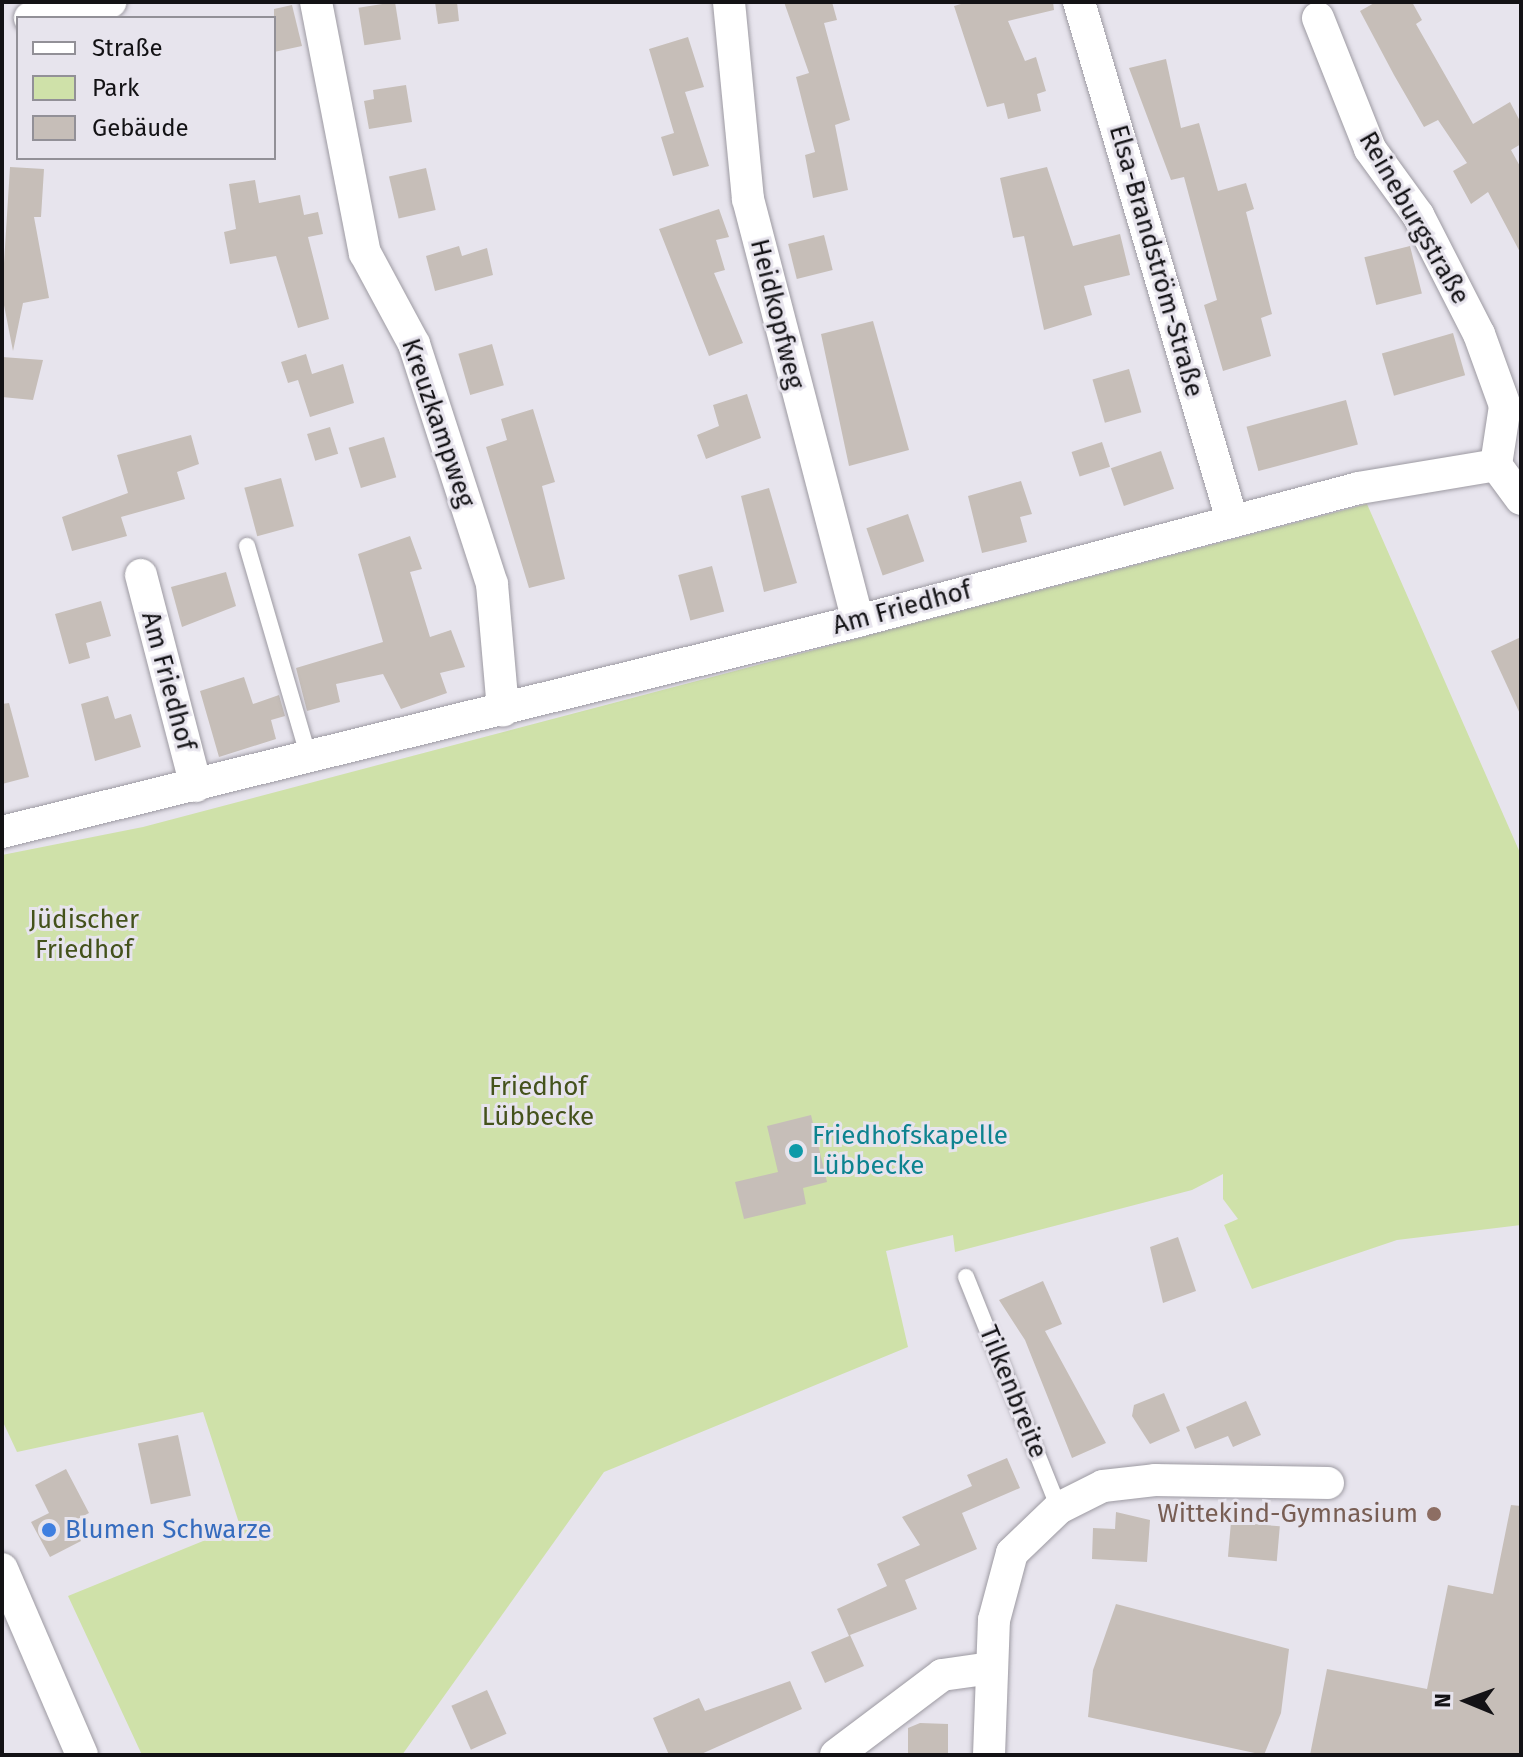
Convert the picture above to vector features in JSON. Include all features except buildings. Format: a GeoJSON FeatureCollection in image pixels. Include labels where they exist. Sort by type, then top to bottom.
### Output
{"type":"FeatureCollection","features":[{"type":"Feature","properties":{"kind":"street"},"geometry":{"type":"LineString","coordinates":[[40,16],[110,2]]}},
{"type":"Feature","properties":{"kind":"street","name":"Kreuzkampweg"},"geometry":{"type":"LineString","coordinates":[[316,2],[365,253],[414,344],[492,584],[503,711]]}},
{"type":"Feature","properties":{"kind":"street","name":"Heidkopfweg"},"geometry":{"type":"LineString","coordinates":[[729,2],[748,199],[858,621]]}},
{"type":"Feature","properties":{"kind":"street","name":"Elsa-Brandström-Straße"},"geometry":{"type":"LineString","coordinates":[[1079,2],[1232,520]]}},
{"type":"Feature","properties":{"kind":"street","name":"Reineburgstraße"},"geometry":{"type":"LineString","coordinates":[[1318,18],[1370,149],[1418,215],[1479,334],[1505,406],[1496,465]]}},
{"type":"Feature","properties":{"kind":"street"},"geometry":{"type":"LineString","coordinates":[[1496,465],[1521,499]]}},
{"type":"Feature","properties":{"kind":"street","name":"Am Friedhof"},"geometry":{"type":"LineString","coordinates":[[2,832],[503,711],[858,621],[1232,520],[1496,465]]}},
{"type":"Feature","properties":{"kind":"street","name":"Am Friedhof"},"geometry":{"type":"LineString","coordinates":[[141,575],[196,786]]}},
{"type":"Feature","properties":{"kind":"street"},"geometry":{"type":"LineString","coordinates":[[989,1755],[991,1668],[1012,1553],[1059,1508],[1103,1486],[1155,1480],[1328,1483]]}},
{"type":"Feature","properties":{"kind":"street"},"geometry":{"type":"LineString","coordinates":[[2,1569],[82,1755]]}},
{"type":"Feature","properties":{"kind":"street"},"geometry":{"type":"LineString","coordinates":[[836,1755],[942,1675],[991,1668]]}},
{"type":"Feature","properties":{"kind":"lane"},"geometry":{"type":"LineString","coordinates":[[247,546],[309,758]]}},
{"type":"Feature","properties":{"kind":"lane","name":"Tilkenbreite"},"geometry":{"type":"LineString","coordinates":[[966,1277],[1059,1508]]}},
{"type":"Feature","properties":{"kind":"green space","name":"Friedhof Lübbecke"},"geometry":{"type":"Polygon","coordinates":[[[1367,504],[1521,855],[1521,1225],[1397,1240],[1252,1289],[1224,1225],[1238,1219],[1223,1199],[1223,1174],[1192,1190],[955,1252],[953,1235],[886,1251],[908,1347],[604,1472],[402,1755],[142,1755],[68,1596],[240,1526],[203,1412],[17,1452],[2,1420],[2,855],[143,827],[1367,504]]]}},
{"type":"Feature","properties":{"kind":"place","name":"Friedhofskapelle Lübbecke"},"geometry":{"type":"Point","coordinates":[796,1151]}},
{"type":"Feature","properties":{"kind":"place","name":"Wittekind-Gymnasium"},"geometry":{"type":"Point","coordinates":[1434,1514]}},
{"type":"Feature","properties":{"kind":"place","name":"Blumen Schwarze"},"geometry":{"type":"Point","coordinates":[49,1530]}},
{"type":"Feature","properties":{"kind":"park label","name":"Jüdischer Friedhof"},"geometry":{"type":"Point","coordinates":[84,935]}}]}
